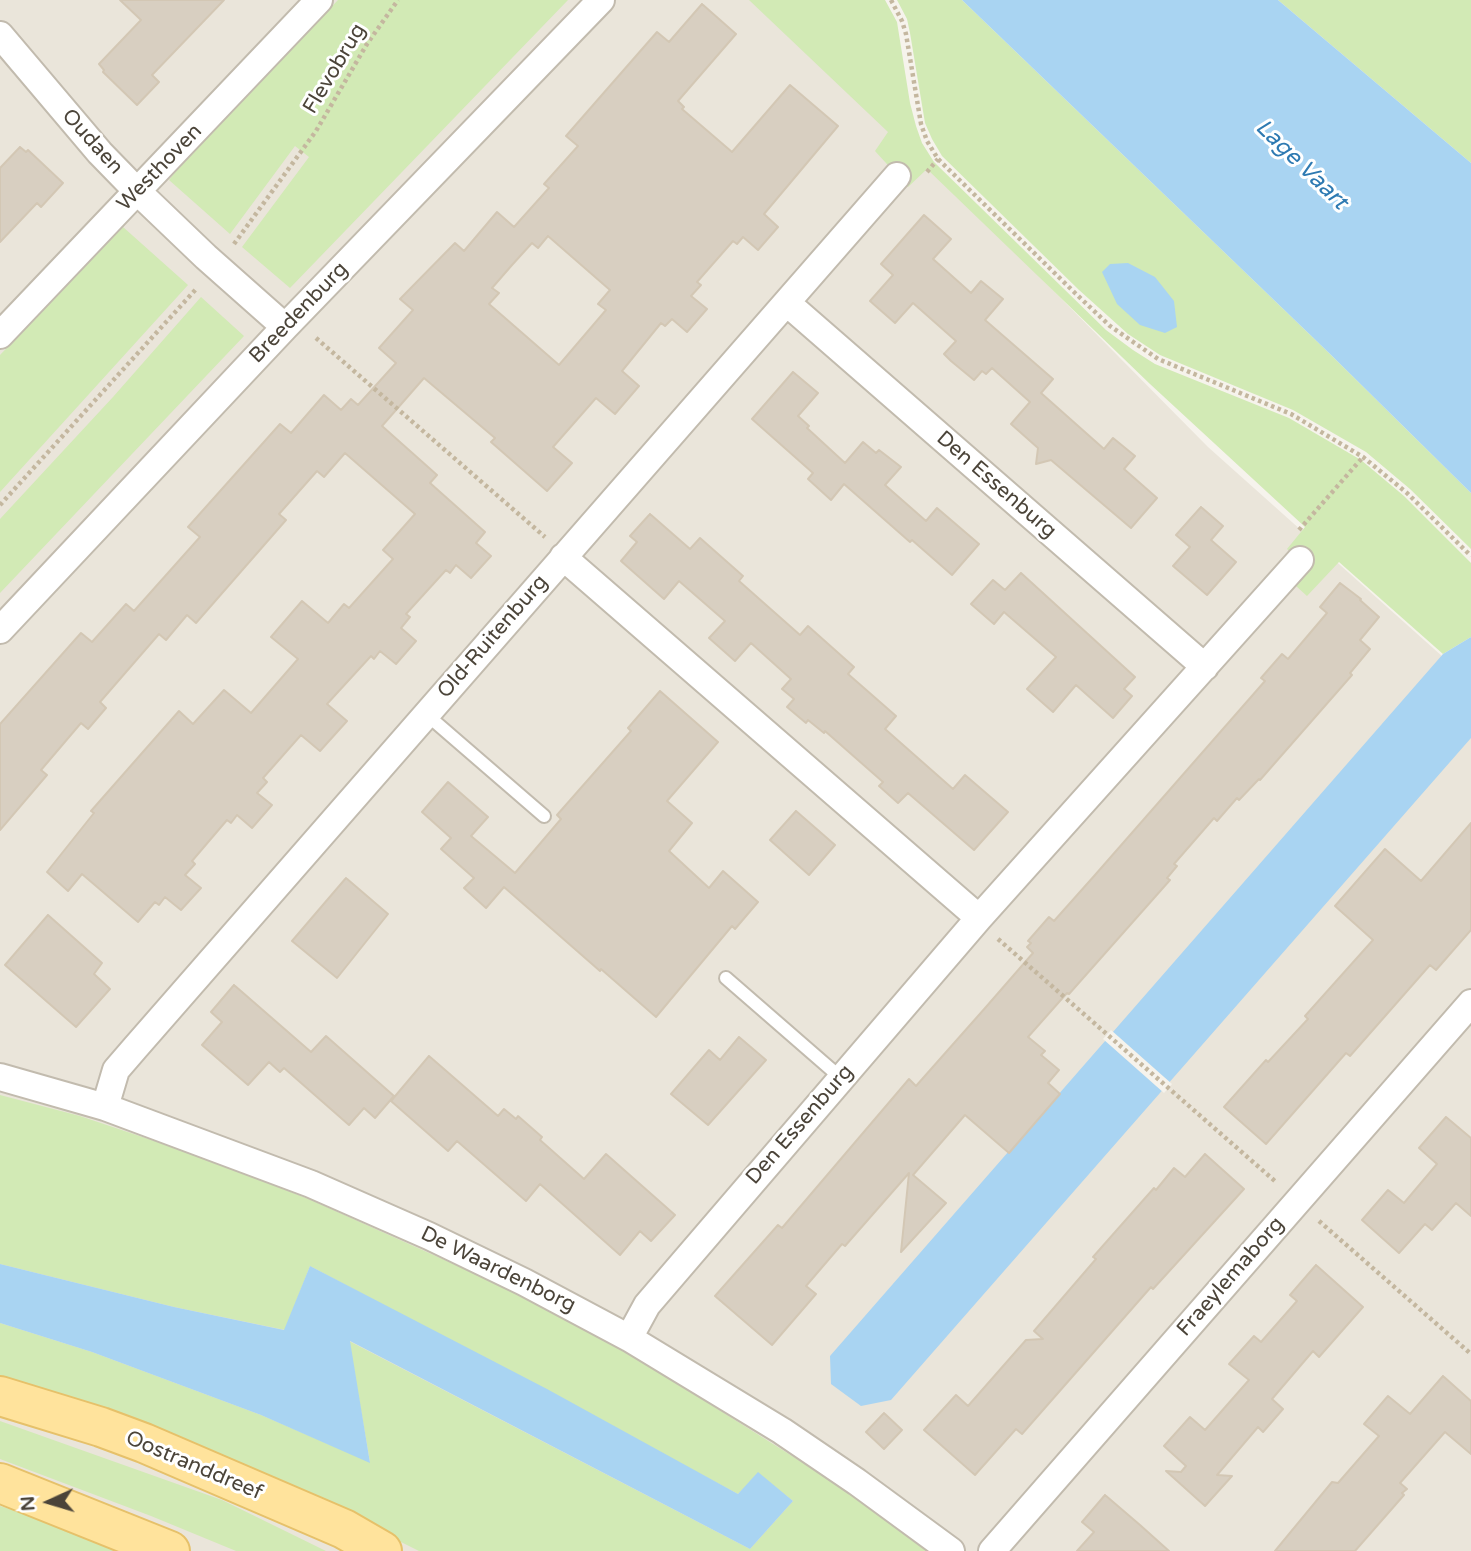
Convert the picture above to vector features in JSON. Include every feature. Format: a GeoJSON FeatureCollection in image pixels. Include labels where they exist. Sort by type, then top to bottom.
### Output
{"type":"FeatureCollection","features":[{"type":"Feature","properties":{"kind":"main road","name":"Oostranddreef"},"geometry":{"type":"LineString","coordinates":[[0,1396],[144,1443],[344,1529],[382,1551]]}},
{"type":"Feature","properties":{"kind":"main road"},"geometry":{"type":"LineString","coordinates":[[0,1483],[170,1551]]}},
{"type":"Feature","properties":{"kind":"street","name":"Westhoven"},"geometry":{"type":"LineString","coordinates":[[0,335],[320,0]]}},
{"type":"Feature","properties":{"kind":"street","name":"Breedenburg"},"geometry":{"type":"LineString","coordinates":[[0,630],[285,327],[601,0]]}},
{"type":"Feature","properties":{"kind":"street","name":"Oudaen"},"geometry":{"type":"LineString","coordinates":[[0,36],[100,153],[137,191],[285,327]]}},
{"type":"Feature","properties":{"kind":"street","name":"Old-Ruitenburg"},"geometry":{"type":"LineString","coordinates":[[105,1107],[116,1069],[426,714],[558,551],[787,303],[897,176]]}},
{"type":"Feature","properties":{"kind":"street","name":"Den Essenburg"},"geometry":{"type":"LineString","coordinates":[[787,303],[1205,667]]}},
{"type":"Feature","properties":{"kind":"street","name":"Den Essenburg"},"geometry":{"type":"LineString","coordinates":[[629,1338],[647,1305],[979,918],[1205,667],[1297,548]]}},
{"type":"Feature","properties":{"kind":"street"},"geometry":{"type":"LineString","coordinates":[[558,551],[979,918]]}},
{"type":"Feature","properties":{"kind":"street","name":"Fraeylemaborg"},"geometry":{"type":"LineString","coordinates":[[992,1551],[1471,1003]]}},
{"type":"Feature","properties":{"kind":"street","name":"De Waardenborg"},"geometry":{"type":"LineString","coordinates":[[0,1077],[105,1107],[311,1184],[524,1282],[629,1338],[782,1431],[951,1551]]}},
{"type":"Feature","properties":{"kind":"lane"},"geometry":{"type":"LineString","coordinates":[[426,714],[544,816]]}},
{"type":"Feature","properties":{"kind":"lane"},"geometry":{"type":"LineString","coordinates":[[726,978],[841,1078]]}},
{"type":"Feature","properties":{"kind":"path","name":"Flevobrug"},"geometry":{"type":"LineString","coordinates":[[228,251],[300,154],[332,106],[367,44],[398,0]]}},
{"type":"Feature","properties":{"kind":"path"},"geometry":{"type":"LineString","coordinates":[[891,0],[906,34],[915,102],[927,141],[938,159],[1056,275],[1110,326],[1146,352],[1291,414],[1363,457],[1407,493],[1471,556]]}},
{"type":"Feature","properties":{"kind":"path"},"geometry":{"type":"LineString","coordinates":[[0,505],[201,284]]}},
{"type":"Feature","properties":{"kind":"path"},"geometry":{"type":"LineString","coordinates":[[312,334],[558,551]]}},
{"type":"Feature","properties":{"kind":"path"},"geometry":{"type":"LineString","coordinates":[[1297,548],[1363,457]]}},
{"type":"Feature","properties":{"kind":"path"},"geometry":{"type":"LineString","coordinates":[[979,918],[992,935],[1279,1185]]}},
{"type":"Feature","properties":{"kind":"path"},"geometry":{"type":"LineString","coordinates":[[1318,1220],[1471,1354]]}},
{"type":"Feature","properties":{"kind":"shaded area"},"geometry":{"type":"Polygon","coordinates":[[[0,0],[758,0],[941,177],[1208,447],[1471,682],[1471,1551],[0,1551],[0,0]]]}},
{"type":"Feature","properties":{"kind":"green space"},"geometry":{"type":"Polygon","coordinates":[[[338,0],[568,0],[290,288],[242,247],[309,157],[295,146],[230,234],[169,180],[338,0]]]}},
{"type":"Feature","properties":{"kind":"green space"},"geometry":{"type":"Polygon","coordinates":[[[749,0],[885,0],[897,22],[916,126],[922,143],[934,162],[1106,330],[1133,350],[1155,364],[1289,418],[1361,460],[1404,496],[1471,563],[1471,637],[1443,654],[1339,562],[1307,596],[1296,586],[1310,568],[1287,549],[1305,527],[1150,384],[927,169],[908,187],[875,151],[888,132],[749,0]]]}},
{"type":"Feature","properties":{"kind":"green space"},"geometry":{"type":"Polygon","coordinates":[[[897,0],[962,0],[1471,493],[1471,549],[1410,489],[1366,452],[1293,410],[1160,355],[1128,334],[1079,290],[942,156],[925,123],[907,19],[897,0]]]}},
{"type":"Feature","properties":{"kind":"green space"},"geometry":{"type":"Polygon","coordinates":[[[1278,0],[1471,0],[1471,163],[1278,0]]]}},
{"type":"Feature","properties":{"kind":"green space"},"geometry":{"type":"Polygon","coordinates":[[[123,227],[188,285],[0,492],[0,355],[123,227]]]}},
{"type":"Feature","properties":{"kind":"green space"},"geometry":{"type":"Polygon","coordinates":[[[201,297],[244,336],[0,593],[0,519],[201,297]]]}},
{"type":"Feature","properties":{"kind":"green space"},"geometry":{"type":"Polygon","coordinates":[[[0,1095],[80,1116],[202,1157],[311,1200],[507,1288],[640,1360],[857,1497],[929,1551],[419,1551],[331,1507],[80,1403],[0,1377],[0,1323],[92,1352],[261,1415],[370,1462],[349,1341],[750,1549],[793,1501],[758,1473],[738,1494],[310,1266],[285,1330],[174,1307],[0,1264],[0,1095]]]}},
{"type":"Feature","properties":{"kind":"green space"},"geometry":{"type":"Polygon","coordinates":[[[0,1421],[222,1500],[326,1551],[236,1551],[0,1459],[0,1421]]]}},
{"type":"Feature","properties":{"kind":"green space"},"geometry":{"type":"Polygon","coordinates":[[[0,1506],[91,1535],[131,1551],[0,1551],[0,1506]]]}},
{"type":"Feature","properties":{"kind":"water","name":"Lage Vaart"},"geometry":{"type":"Polygon","coordinates":[[[962,0],[1278,0],[1471,163],[1471,493],[1328,352],[962,0]]]}},
{"type":"Feature","properties":{"kind":"water"},"geometry":{"type":"Polygon","coordinates":[[[1128,263],[1155,277],[1174,301],[1177,327],[1165,333],[1140,325],[1117,304],[1102,272],[1110,264],[1128,263]]]}},
{"type":"Feature","properties":{"kind":"water"},"geometry":{"type":"Polygon","coordinates":[[[1471,637],[1471,738],[891,1400],[861,1406],[831,1384],[830,1356],[1443,654],[1471,637]]]}},
{"type":"Feature","properties":{"kind":"water"},"geometry":{"type":"Polygon","coordinates":[[[0,1264],[174,1307],[284,1330],[310,1266],[547,1389],[738,1494],[758,1472],[793,1501],[750,1549],[350,1341],[370,1463],[261,1415],[92,1352],[0,1323],[0,1264]]]}},
{"type":"Feature","properties":{"kind":"pier"},"geometry":{"type":"Polygon","coordinates":[[[1111,1030],[1172,1084],[1164,1093],[1103,1039],[1111,1030]]]}},
{"type":"Feature","properties":{"kind":"building"},"geometry":{"type":"Polygon","coordinates":[[[120,0],[224,0],[152,75],[159,82],[137,105],[103,72],[99,64],[141,20],[120,0]]]}},
{"type":"Feature","properties":{"kind":"building"},"geometry":{"type":"Polygon","coordinates":[[[702,4],[736,34],[678,101],[684,107],[682,109],[732,152],[790,85],[838,126],[764,214],[778,227],[758,250],[743,237],[737,244],[733,241],[697,282],[701,285],[691,296],[707,309],[687,332],[672,319],[665,326],[661,323],[622,371],[639,386],[615,414],[596,398],[553,447],[572,463],[547,491],[491,442],[495,438],[424,378],[382,426],[437,475],[430,483],[485,532],[476,543],[491,556],[471,578],[456,565],[450,573],[446,570],[406,614],[410,617],[401,628],[416,641],[396,664],[380,651],[374,659],[371,656],[327,704],[347,721],[320,751],[301,735],[263,778],[267,782],[257,793],[272,805],[252,828],[237,815],[231,823],[227,820],[192,861],[195,864],[185,875],[201,888],[181,910],[165,897],[159,905],[155,902],[138,922],[82,874],[68,891],[47,872],[94,813],[91,811],[179,711],[193,724],[224,690],[251,713],[298,659],[271,637],[302,601],[328,623],[344,604],[349,608],[393,559],[383,550],[415,514],[345,453],[324,477],[317,471],[279,514],[286,520],[196,623],[187,615],[166,640],[159,634],[100,702],[106,708],[88,729],[81,723],[41,770],[47,775],[0,830],[0,724],[81,633],[92,642],[126,604],[134,611],[200,537],[188,527],[280,424],[291,433],[324,395],[341,410],[351,399],[358,405],[396,363],[379,348],[413,310],[400,299],[455,243],[464,251],[497,212],[514,227],[549,188],[544,184],[578,146],[566,136],[657,32],[669,42],[702,4]],[[548,236],[538,248],[532,243],[492,288],[499,293],[489,304],[559,365],[606,310],[598,304],[610,290],[548,236]]]}},
{"type":"Feature","properties":{"kind":"building"},"geometry":{"type":"Polygon","coordinates":[[[20,147],[26,152],[28,150],[63,183],[41,207],[37,203],[0,242],[0,168],[20,147]]]}},
{"type":"Feature","properties":{"kind":"building"},"geometry":{"type":"Polygon","coordinates":[[[924,215],[951,239],[933,259],[971,293],[981,281],[1003,299],[985,320],[1053,379],[1041,393],[1104,449],[1113,438],[1135,456],[1124,469],[1157,498],[1131,528],[1051,460],[1036,464],[1038,448],[1011,424],[1030,402],[992,368],[986,374],[982,371],[974,380],[944,354],[956,341],[913,303],[895,323],[870,301],[893,275],[881,264],[924,215]]]}},
{"type":"Feature","properties":{"kind":"building"},"geometry":{"type":"Polygon","coordinates":[[[793,372],[818,393],[798,416],[809,426],[807,428],[845,463],[863,442],[876,453],[879,450],[901,467],[885,485],[926,521],[937,508],[979,544],[952,575],[844,484],[831,500],[808,479],[813,473],[752,419],[793,372]]]}},
{"type":"Feature","properties":{"kind":"building"},"geometry":{"type":"Polygon","coordinates":[[[1201,507],[1223,526],[1211,540],[1236,562],[1207,595],[1173,566],[1190,547],[1176,535],[1201,507]]]}},
{"type":"Feature","properties":{"kind":"building"},"geometry":{"type":"Polygon","coordinates":[[[650,514],[690,549],[700,538],[743,576],[739,581],[800,635],[808,626],[854,667],[848,674],[896,716],[885,729],[953,789],[965,775],[1008,812],[974,850],[908,793],[898,803],[879,786],[883,782],[825,731],[824,733],[808,720],[806,723],[787,707],[794,699],[782,689],[791,679],[751,643],[735,661],[709,638],[725,621],[679,581],[664,599],[621,561],[637,542],[630,536],[650,514]]]}},
{"type":"Feature","properties":{"kind":"building"},"geometry":{"type":"Polygon","coordinates":[[[1021,573],[1135,677],[1124,689],[1132,696],[1113,718],[1076,685],[1053,712],[1027,689],[1056,657],[1004,612],[994,624],[971,604],[993,580],[1005,590],[1021,573]]]}},
{"type":"Feature","properties":{"kind":"building"},"geometry":{"type":"Polygon","coordinates":[[[1340,583],[1379,617],[1360,640],[1370,649],[1350,673],[1352,675],[1260,780],[1239,800],[1237,798],[1217,821],[1214,818],[1174,864],[1177,866],[1167,878],[1170,880],[1028,1037],[1045,1051],[1041,1055],[1059,1070],[1048,1083],[1060,1094],[1009,1153],[965,1115],[913,1175],[946,1203],[901,1252],[909,1173],[806,1286],[816,1294],[772,1345],[715,1296],[778,1225],[782,1228],[909,1079],[916,1086],[986,1007],[1033,953],[1027,947],[1031,943],[1028,941],[1049,917],[1054,921],[1095,875],[1265,681],[1261,678],[1282,654],[1288,659],[1327,613],[1320,607],[1340,583]]]}},
{"type":"Feature","properties":{"kind":"building"},"geometry":{"type":"Polygon","coordinates":[[[660,691],[718,742],[667,801],[692,823],[669,851],[709,888],[723,871],[758,902],[735,929],[732,926],[656,1017],[504,887],[486,908],[464,888],[474,878],[441,849],[451,838],[422,812],[448,782],[488,817],[471,836],[515,873],[561,819],[557,815],[631,731],[628,728],[660,691]]]}},
{"type":"Feature","properties":{"kind":"building"},"geometry":{"type":"Polygon","coordinates":[[[796,811],[835,845],[809,875],[770,840],[796,811]]]}},
{"type":"Feature","properties":{"kind":"building"},"geometry":{"type":"Polygon","coordinates":[[[1471,823],[1471,930],[1436,970],[1430,965],[1350,1056],[1346,1053],[1266,1144],[1224,1107],[1308,1019],[1305,1016],[1373,940],[1335,906],[1385,849],[1421,881],[1471,823]]]}},
{"type":"Feature","properties":{"kind":"building"},"geometry":{"type":"Polygon","coordinates":[[[346,878],[388,914],[337,978],[292,941],[346,878]]]}},
{"type":"Feature","properties":{"kind":"building"},"geometry":{"type":"Polygon","coordinates":[[[48,915],[102,963],[94,974],[110,989],[76,1027],[5,965],[48,915]]]}},
{"type":"Feature","properties":{"kind":"building"},"geometry":{"type":"Polygon","coordinates":[[[234,985],[311,1052],[326,1036],[394,1096],[375,1118],[364,1108],[349,1125],[284,1068],[280,1072],[269,1062],[248,1085],[202,1045],[222,1022],[211,1012],[234,985]]]}},
{"type":"Feature","properties":{"kind":"building"},"geometry":{"type":"Polygon","coordinates":[[[739,1037],[766,1060],[708,1125],[671,1094],[709,1050],[720,1060],[739,1037]]]}},
{"type":"Feature","properties":{"kind":"building"},"geometry":{"type":"Polygon","coordinates":[[[429,1056],[498,1116],[504,1109],[516,1119],[518,1116],[542,1137],[540,1140],[584,1179],[606,1154],[675,1215],[651,1241],[640,1231],[620,1255],[540,1184],[526,1201],[457,1141],[448,1151],[391,1101],[429,1056]]]}},
{"type":"Feature","properties":{"kind":"building"},"geometry":{"type":"Polygon","coordinates":[[[1446,1117],[1471,1138],[1471,1216],[1456,1203],[1432,1230],[1425,1224],[1399,1253],[1362,1220],[1388,1190],[1404,1203],[1437,1164],[1419,1148],[1446,1117]]]}},
{"type":"Feature","properties":{"kind":"building"},"geometry":{"type":"Polygon","coordinates":[[[1205,1154],[1244,1189],[1153,1289],[1151,1287],[1022,1434],[1016,1429],[975,1475],[924,1430],[956,1395],[968,1406],[1026,1340],[1043,1339],[1034,1331],[1096,1259],[1093,1257],[1174,1168],[1185,1177],[1205,1154]]]}},
{"type":"Feature","properties":{"kind":"building"},"geometry":{"type":"Polygon","coordinates":[[[1316,1265],[1363,1307],[1319,1357],[1313,1351],[1272,1399],[1283,1409],[1263,1432],[1258,1427],[1217,1475],[1232,1476],[1205,1506],[1166,1471],[1181,1472],[1186,1466],[1164,1446],[1190,1417],[1205,1430],[1249,1380],[1229,1364],[1254,1336],[1261,1342],[1297,1301],[1290,1295],[1316,1265]]]}},
{"type":"Feature","properties":{"kind":"building"},"geometry":{"type":"Polygon","coordinates":[[[1443,1376],[1471,1401],[1471,1454],[1445,1432],[1400,1483],[1407,1489],[1402,1493],[1404,1495],[1355,1551],[1275,1551],[1332,1482],[1338,1483],[1379,1436],[1364,1424],[1388,1396],[1410,1414],[1443,1376]]]}},
{"type":"Feature","properties":{"kind":"building"},"geometry":{"type":"Polygon","coordinates":[[[884,1413],[902,1430],[884,1449],[866,1432],[884,1413]]]}},
{"type":"Feature","properties":{"kind":"building"},"geometry":{"type":"Polygon","coordinates":[[[1105,1495],[1169,1551],[1077,1551],[1094,1532],[1082,1522],[1105,1495]]]}}]}
